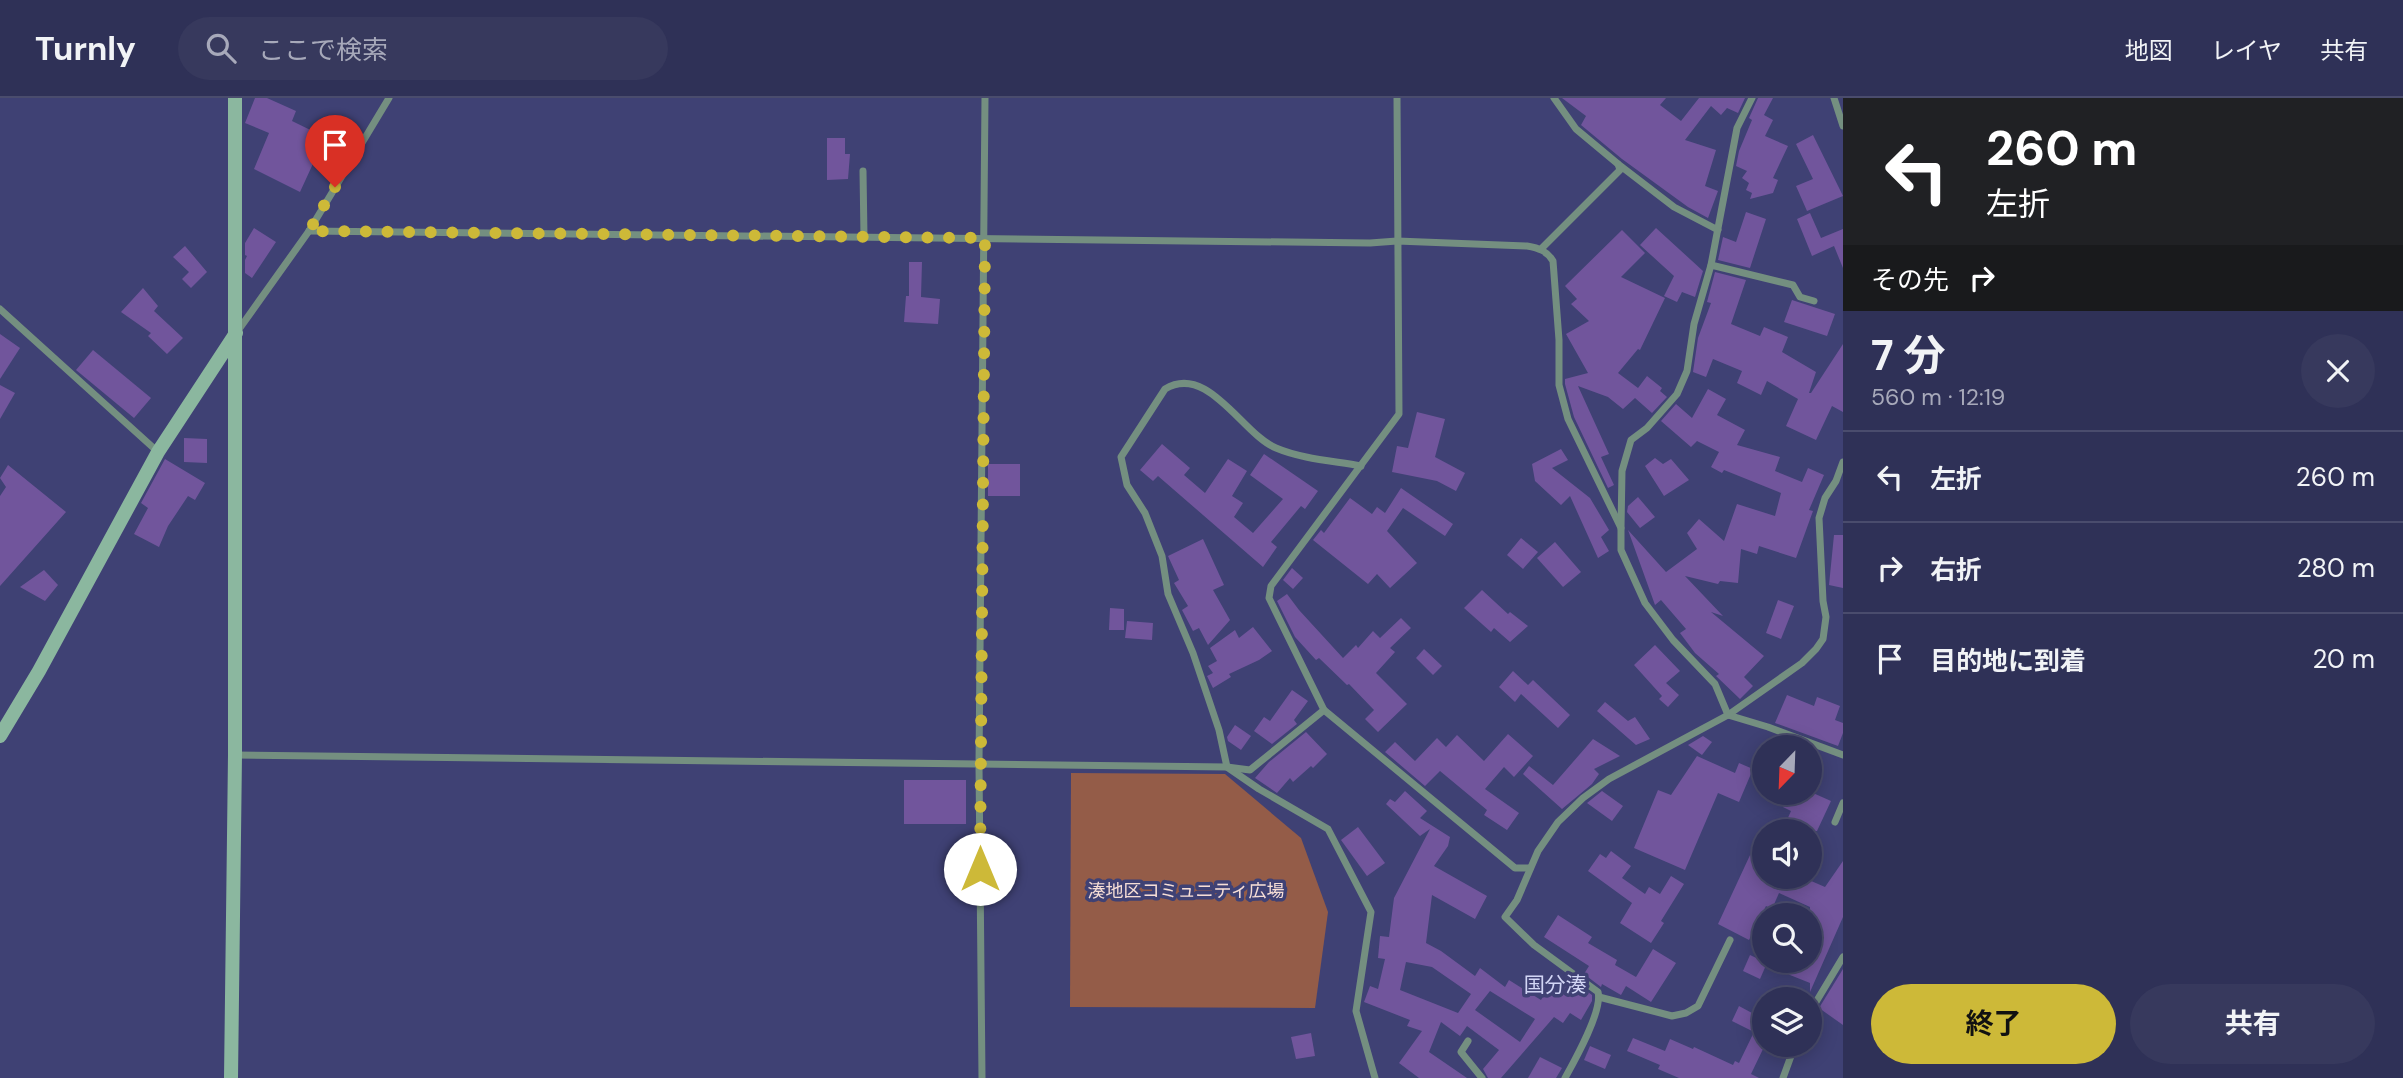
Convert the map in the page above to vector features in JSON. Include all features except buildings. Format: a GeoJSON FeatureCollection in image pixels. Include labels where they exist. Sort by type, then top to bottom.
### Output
{"type":"FeatureCollection","features":[{"type":"Feature","properties":{"kind":"street"},"geometry":{"type":"LineString","coordinates":[[231,1078],[237,333],[235,98]]}},
{"type":"Feature","properties":{"kind":"street"},"geometry":{"type":"LineString","coordinates":[[0,736],[39,671],[158,452],[309,231],[389,98]]}},
{"type":"Feature","properties":{"kind":"street"},"geometry":{"type":"LineString","coordinates":[[982,1078],[979,765],[985,98]]}},
{"type":"Feature","properties":{"kind":"street"},"geometry":{"type":"LineString","coordinates":[[1397,98],[1399,414],[1271,586],[1269,598],[1324,710],[1515,868],[1530,868]]}},
{"type":"Feature","properties":{"kind":"street"},"geometry":{"type":"LineString","coordinates":[[1554,98],[1576,129],[1618,164],[1674,207],[1717,230]]}},
{"type":"Feature","properties":{"kind":"street"},"geometry":{"type":"LineString","coordinates":[[1727,715],[1716,684],[1673,640],[1646,603],[1621,550],[1622,471],[1631,440],[1647,428],[1677,394],[1687,371],[1694,324],[1711,265],[1737,128],[1752,98]]}},
{"type":"Feature","properties":{"kind":"street"},"geometry":{"type":"LineString","coordinates":[[1834,98],[1843,126]]}},
{"type":"Feature","properties":{"kind":"street"},"geometry":{"type":"LineString","coordinates":[[1541,249],[1611,180],[1620,170],[1618,164]]}},
{"type":"Feature","properties":{"kind":"street"},"geometry":{"type":"LineString","coordinates":[[863,171],[864,237]]}},
{"type":"Feature","properties":{"kind":"street"},"geometry":{"type":"LineString","coordinates":[[309,231],[1370,243],[1397,241],[1527,246],[1541,249],[1553,261],[1559,340],[1559,385],[1568,419],[1621,528]]}},
{"type":"Feature","properties":{"kind":"street"},"geometry":{"type":"LineString","coordinates":[[1711,265],[1793,285],[1800,297],[1814,301]]}},
{"type":"Feature","properties":{"kind":"street"},"geometry":{"type":"LineString","coordinates":[[0,309],[158,452]]}},
{"type":"Feature","properties":{"kind":"street"},"geometry":{"type":"LineString","coordinates":[[1362,466],[1276,448],[1260,439],[1209,390],[1174,383],[1165,388],[1121,457],[1127,485],[1145,513],[1162,556],[1168,594],[1193,653],[1219,730],[1227,767],[1328,829],[1371,912],[1356,1011],[1375,1078]]}},
{"type":"Feature","properties":{"kind":"street"},"geometry":{"type":"LineString","coordinates":[[1565,1078],[1601,1001],[1598,992],[1534,945],[1505,917],[1517,900],[1538,851],[1558,822],[1583,798],[1609,779],[1727,715],[1802,663],[1823,639],[1826,617],[1819,518],[1825,498],[1836,481],[1843,462]]}},
{"type":"Feature","properties":{"kind":"street"},"geometry":{"type":"LineString","coordinates":[[235,755],[1227,767],[1251,770],[1324,710]]}},
{"type":"Feature","properties":{"kind":"street"},"geometry":{"type":"LineString","coordinates":[[1727,715],[1768,726],[1843,755]]}},
{"type":"Feature","properties":{"kind":"street"},"geometry":{"type":"LineString","coordinates":[[1835,822],[1843,803]]}},
{"type":"Feature","properties":{"kind":"street"},"geometry":{"type":"LineString","coordinates":[[1599,997],[1672,1016],[1686,1013],[1698,1006],[1730,940]]}},
{"type":"Feature","properties":{"kind":"street"},"geometry":{"type":"LineString","coordinates":[[1822,992],[1843,957]]}},
{"type":"Feature","properties":{"kind":"street"},"geometry":{"type":"LineString","coordinates":[[1468,1041],[1461,1052],[1482,1078]]}},
{"type":"Feature","properties":{"kind":"street"},"geometry":{"type":"LineString","coordinates":[[1783,1078],[1791,1057]]}},
{"type":"Feature","properties":{"kind":"green space","name":"湊地区コミュニティ広場"},"geometry":{"type":"Polygon","coordinates":[[[1071,773],[1225,774],[1301,838],[1328,912],[1315,1008],[1070,1007],[1071,773]]]}},
{"type":"Feature","properties":{"kind":"district","name":"国分湊"},"geometry":{"type":"Point","coordinates":[1555,985]}},
{"type":"Feature","properties":{"kind":"route"},"geometry":{"type":"LineString","coordinates":[[335,187],[309,231],[985,238],[980,869]]}}]}
